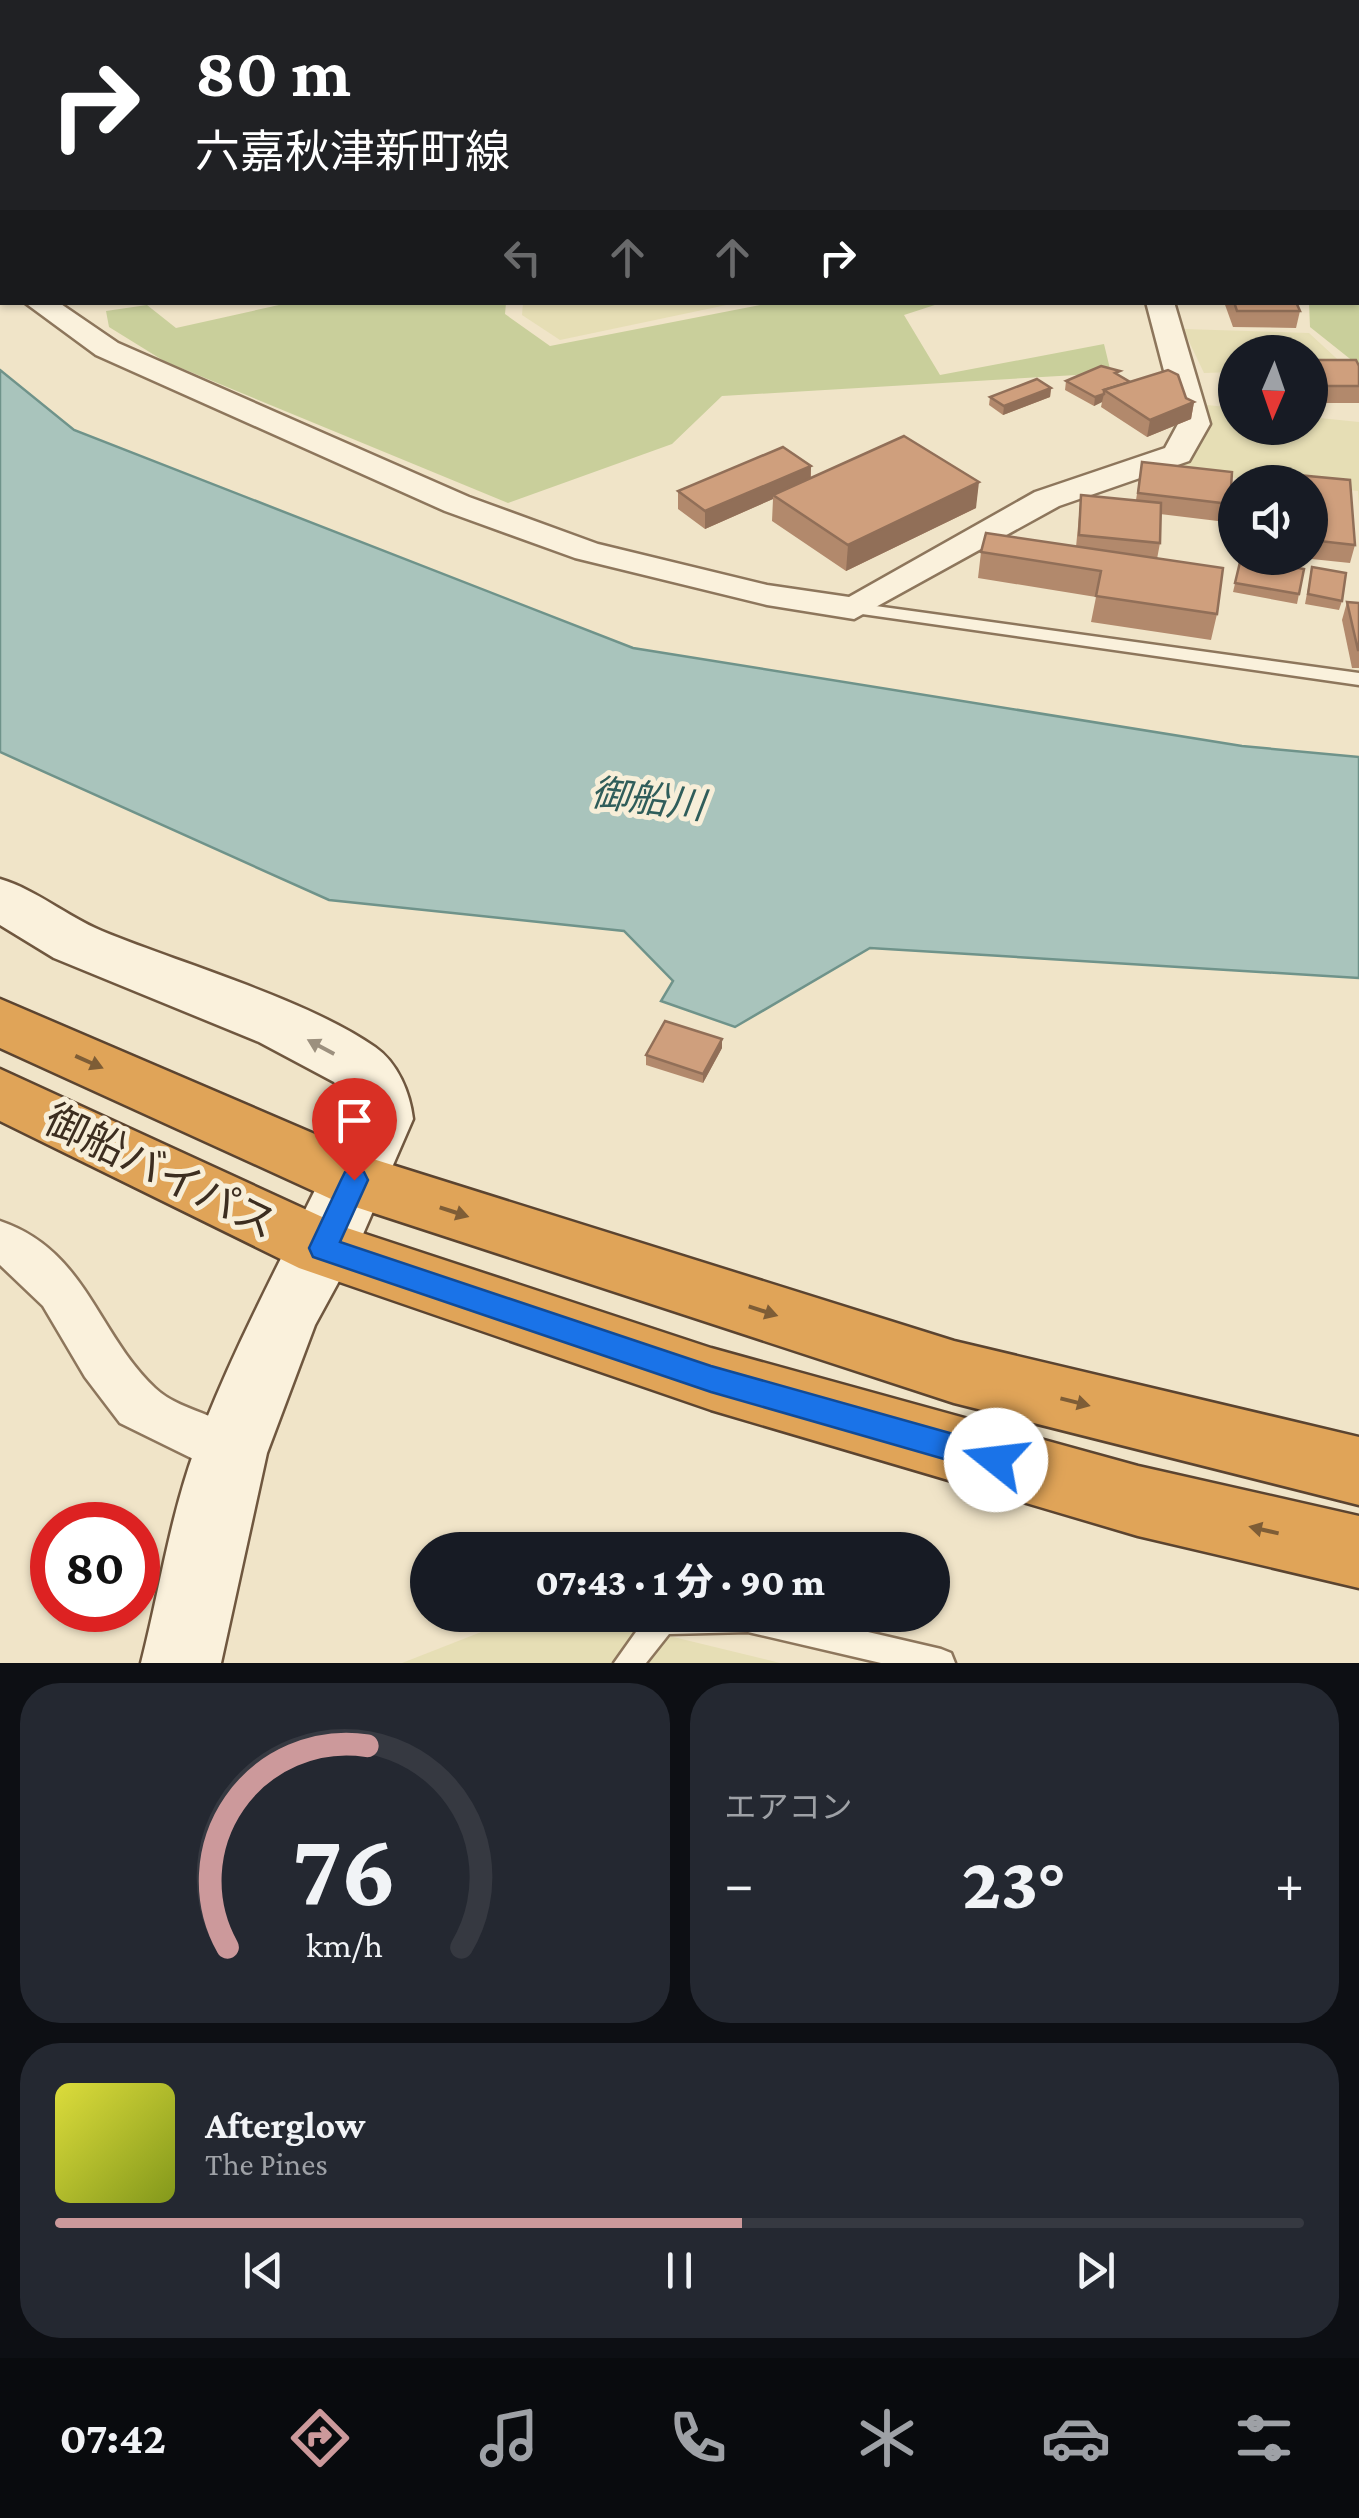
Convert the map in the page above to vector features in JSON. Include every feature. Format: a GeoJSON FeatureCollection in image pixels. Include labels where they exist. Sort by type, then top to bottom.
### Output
{"type":"FeatureCollection","features":[{"type":"Feature","properties":{"kind":"highway","name":"御船バイパス"},"geometry":{"type":"LineString","coordinates":[[0,1022],[354,1180],[954,1372],[1359,1471]]}},
{"type":"Feature","properties":{"kind":"highway","name":"御船バイパス"},"geometry":{"type":"LineString","coordinates":[[0,1093],[323,1248],[730,1384],[1138,1501],[1359,1552]]}},
{"type":"Feature","properties":{"kind":"street"},"geometry":{"type":"LineString","coordinates":[[42,305],[107,349],[457,504],[586,551],[767,594],[854,608],[1048,499],[1178,454],[1194,424],[1161,305]]}},
{"type":"Feature","properties":{"kind":"street"},"geometry":{"type":"LineString","coordinates":[[0,899],[75,943],[280,1026],[356,1065],[379,1096],[381,1119],[323,1248],[284,1316],[230,1453],[181,1663]]}},
{"type":"Feature","properties":{"kind":"street"},"geometry":{"type":"LineString","coordinates":[[0,1241],[16,1249],[61,1291],[103,1361],[138,1407],[230,1453]]}},
{"type":"Feature","properties":{"kind":"lane"},"geometry":{"type":"LineString","coordinates":[[854,608],[1359,679]]}},
{"type":"Feature","properties":{"kind":"lane"},"geometry":{"type":"LineString","coordinates":[[628,1663],[662,1620],[748,1618],[941,1663]]}},
{"type":"Feature","properties":{"kind":"shaded area"},"geometry":{"type":"Polygon","coordinates":[[[523,305],[726,305],[560,340],[522,315],[523,305]]]}},
{"type":"Feature","properties":{"kind":"shaded area"},"geometry":{"type":"Polygon","coordinates":[[[1183,329],[1311,335],[1218,335],[1218,373],[1204,373],[1183,329]]]}},
{"type":"Feature","properties":{"kind":"shaded area"},"geometry":{"type":"Polygon","coordinates":[[[1328,351],[1348,369],[1328,370],[1328,351]]]}},
{"type":"Feature","properties":{"kind":"shaded area"},"geometry":{"type":"Polygon","coordinates":[[[1207,405],[1218,406],[1218,445],[1328,445],[1328,419],[1359,422],[1359,507],[1358,491],[1328,488],[1328,465],[1218,465],[1218,476],[1170,471],[1205,435],[1207,405]]]}},
{"type":"Feature","properties":{"kind":"shaded area"},"geometry":{"type":"Polygon","coordinates":[[[481,1632],[653,1632],[780,1663],[402,1663],[481,1632]]]}},
{"type":"Feature","properties":{"kind":"green space"},"geometry":{"type":"Polygon","coordinates":[[[147,305],[176,328],[279,305],[506,305],[505,314],[550,346],[760,305],[935,305],[904,315],[940,375],[1104,344],[1111,373],[722,396],[672,444],[508,503],[164,361],[109,327],[106,311],[147,305]]]}},
{"type":"Feature","properties":{"kind":"green space"},"geometry":{"type":"Polygon","coordinates":[[[1309,305],[1359,305],[1359,366],[1328,341],[1328,335],[1320,335],[1310,327],[1309,305]]]}},
{"type":"Feature","properties":{"kind":"water","name":"御船川"},"geometry":{"type":"Polygon","coordinates":[[[0,370],[74,430],[633,648],[1242,746],[1359,757],[1359,978],[870,948],[735,1027],[661,1001],[673,981],[624,931],[329,900],[0,752],[0,370]]]}},
{"type":"Feature","properties":{"kind":"building"},"geometry":{"type":"Polygon","coordinates":[[[1235,305],[1297,305],[1300,311],[1237,311],[1235,305]]]}},
{"type":"Feature","properties":{"kind":"building"},"geometry":{"type":"Polygon","coordinates":[[[1328,360],[1356,360],[1359,386],[1328,386],[1328,360]]]}},
{"type":"Feature","properties":{"kind":"building"},"geometry":{"type":"Polygon","coordinates":[[[1101,366],[1120,371],[1115,373],[1130,382],[1095,397],[1066,381],[1101,366]]]}},
{"type":"Feature","properties":{"kind":"building"},"geometry":{"type":"Polygon","coordinates":[[[1168,370],[1178,375],[1186,398],[1194,402],[1150,420],[1104,390],[1168,370]]]}},
{"type":"Feature","properties":{"kind":"building"},"geometry":{"type":"Polygon","coordinates":[[[1037,379],[1051,388],[1004,406],[990,397],[1037,379]]]}},
{"type":"Feature","properties":{"kind":"building"},"geometry":{"type":"Polygon","coordinates":[[[904,436],[979,482],[848,545],[773,495],[904,436]]]}},
{"type":"Feature","properties":{"kind":"building"},"geometry":{"type":"Polygon","coordinates":[[[783,447],[811,466],[705,511],[678,491],[783,447]]]}},
{"type":"Feature","properties":{"kind":"building"},"geometry":{"type":"Polygon","coordinates":[[[1142,462],[1218,470],[1218,503],[1138,493],[1142,462]]]}},
{"type":"Feature","properties":{"kind":"building"},"geometry":{"type":"Polygon","coordinates":[[[1328,478],[1350,480],[1355,545],[1328,542],[1328,478]]]}},
{"type":"Feature","properties":{"kind":"building"},"geometry":{"type":"Polygon","coordinates":[[[1081,495],[1161,503],[1160,543],[1079,535],[1081,495]]]}},
{"type":"Feature","properties":{"kind":"building"},"geometry":{"type":"Polygon","coordinates":[[[986,533],[1218,567],[1218,575],[1222,575],[1217,614],[1096,596],[1101,571],[981,552],[986,533]]]}},
{"type":"Feature","properties":{"kind":"building"},"geometry":{"type":"Polygon","coordinates":[[[1328,570],[1346,573],[1342,601],[1308,594],[1311,575],[1328,575],[1328,570]]]}},
{"type":"Feature","properties":{"kind":"building"},"geometry":{"type":"Polygon","coordinates":[[[1237,575],[1303,575],[1299,594],[1235,583],[1237,575]]]}},
{"type":"Feature","properties":{"kind":"building"},"geometry":{"type":"Polygon","coordinates":[[[1347,602],[1359,603],[1359,650],[1358,650],[1347,602]]]}},
{"type":"Feature","properties":{"kind":"building"},"geometry":{"type":"Polygon","coordinates":[[[665,1021],[722,1039],[703,1074],[646,1055],[665,1021]]]}},
{"type":"Feature","properties":{"kind":"route"},"geometry":{"type":"LineString","coordinates":[[354,1180],[323,1248],[711,1379],[996,1460]]}}]}
